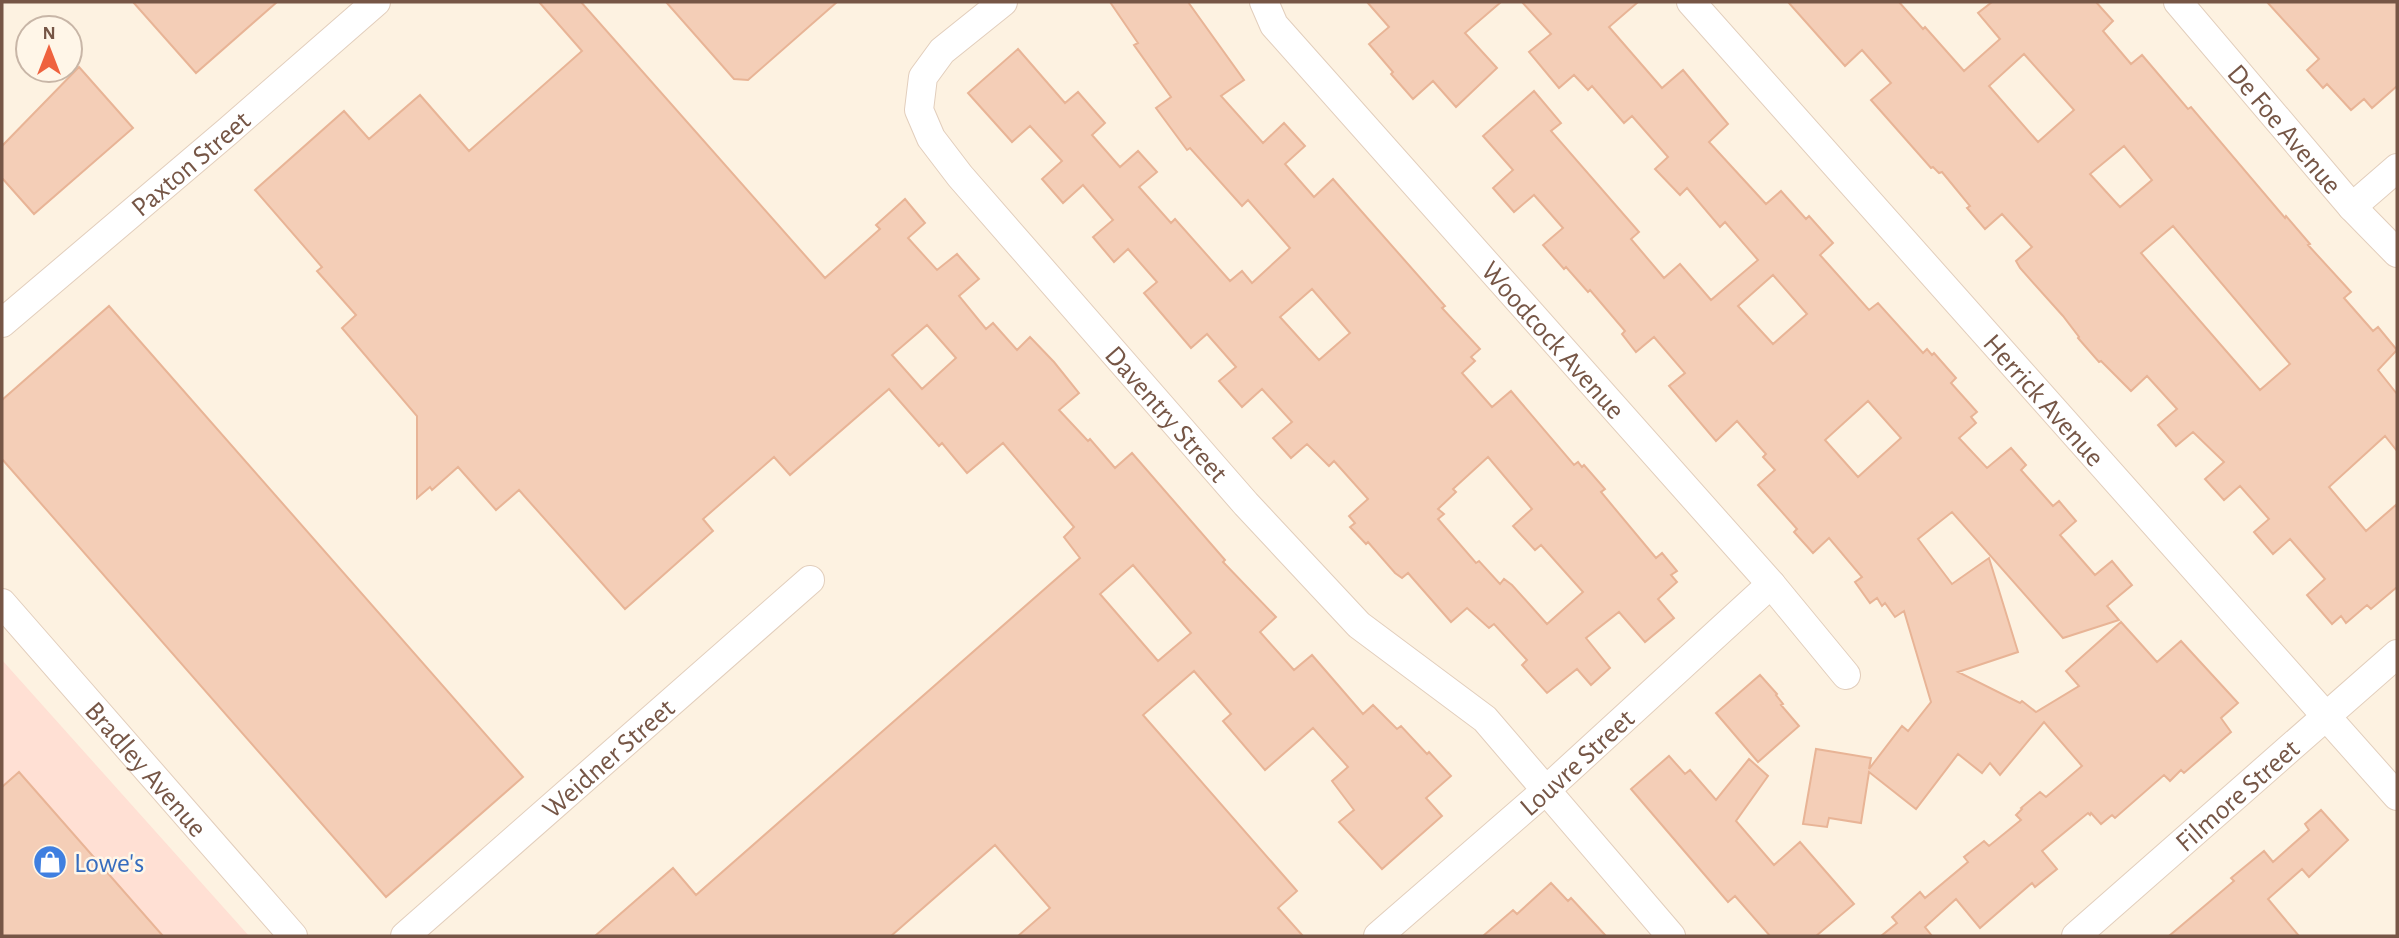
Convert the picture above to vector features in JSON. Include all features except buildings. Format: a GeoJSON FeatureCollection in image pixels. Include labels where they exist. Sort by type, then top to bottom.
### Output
{"type":"FeatureCollection","features":[{"type":"Feature","properties":{"kind":"street","name":"Paxton Street"},"geometry":{"type":"LineString","coordinates":[[2,323],[376,2]]}},
{"type":"Feature","properties":{"kind":"street","name":"Daventry Street"},"geometry":{"type":"LineString","coordinates":[[1003,2],[942,51],[923,77],[919,110],[931,138],[960,176],[1237,494],[1359,625],[1485,719],[1671,936]]}},
{"type":"Feature","properties":{"kind":"street","name":"Woodcock Avenue"},"geometry":{"type":"LineString","coordinates":[[1264,2],[1274,25],[1771,584],[1846,675]]}},
{"type":"Feature","properties":{"kind":"street","name":"Herrick Avenue"},"geometry":{"type":"LineString","coordinates":[[1691,2],[2397,796]]}},
{"type":"Feature","properties":{"kind":"street","name":"De Foe Avenue"},"geometry":{"type":"LineString","coordinates":[[2178,2],[2352,207],[2397,253]]}},
{"type":"Feature","properties":{"kind":"street"},"geometry":{"type":"LineString","coordinates":[[2352,207],[2397,168]]}},
{"type":"Feature","properties":{"kind":"street","name":"Weidner Street"},"geometry":{"type":"LineString","coordinates":[[405,936],[810,580]]}},
{"type":"Feature","properties":{"kind":"street","name":"Louvre Street"},"geometry":{"type":"LineString","coordinates":[[1378,936],[1545,791],[1771,584]]}},
{"type":"Feature","properties":{"kind":"street","name":"Bradley Avenue"},"geometry":{"type":"LineString","coordinates":[[2,603],[293,936]]}},
{"type":"Feature","properties":{"kind":"street","name":"Filmore Street"},"geometry":{"type":"LineString","coordinates":[[2076,936],[2397,654]]}},
{"type":"Feature","properties":{"kind":"shaded area"},"geometry":{"type":"Polygon","coordinates":[[[2,660],[249,936],[2,936],[2,660]]]}},
{"type":"Feature","properties":{"kind":"place","name":"Lowe's"},"geometry":{"type":"Point","coordinates":[50,862]}}]}
